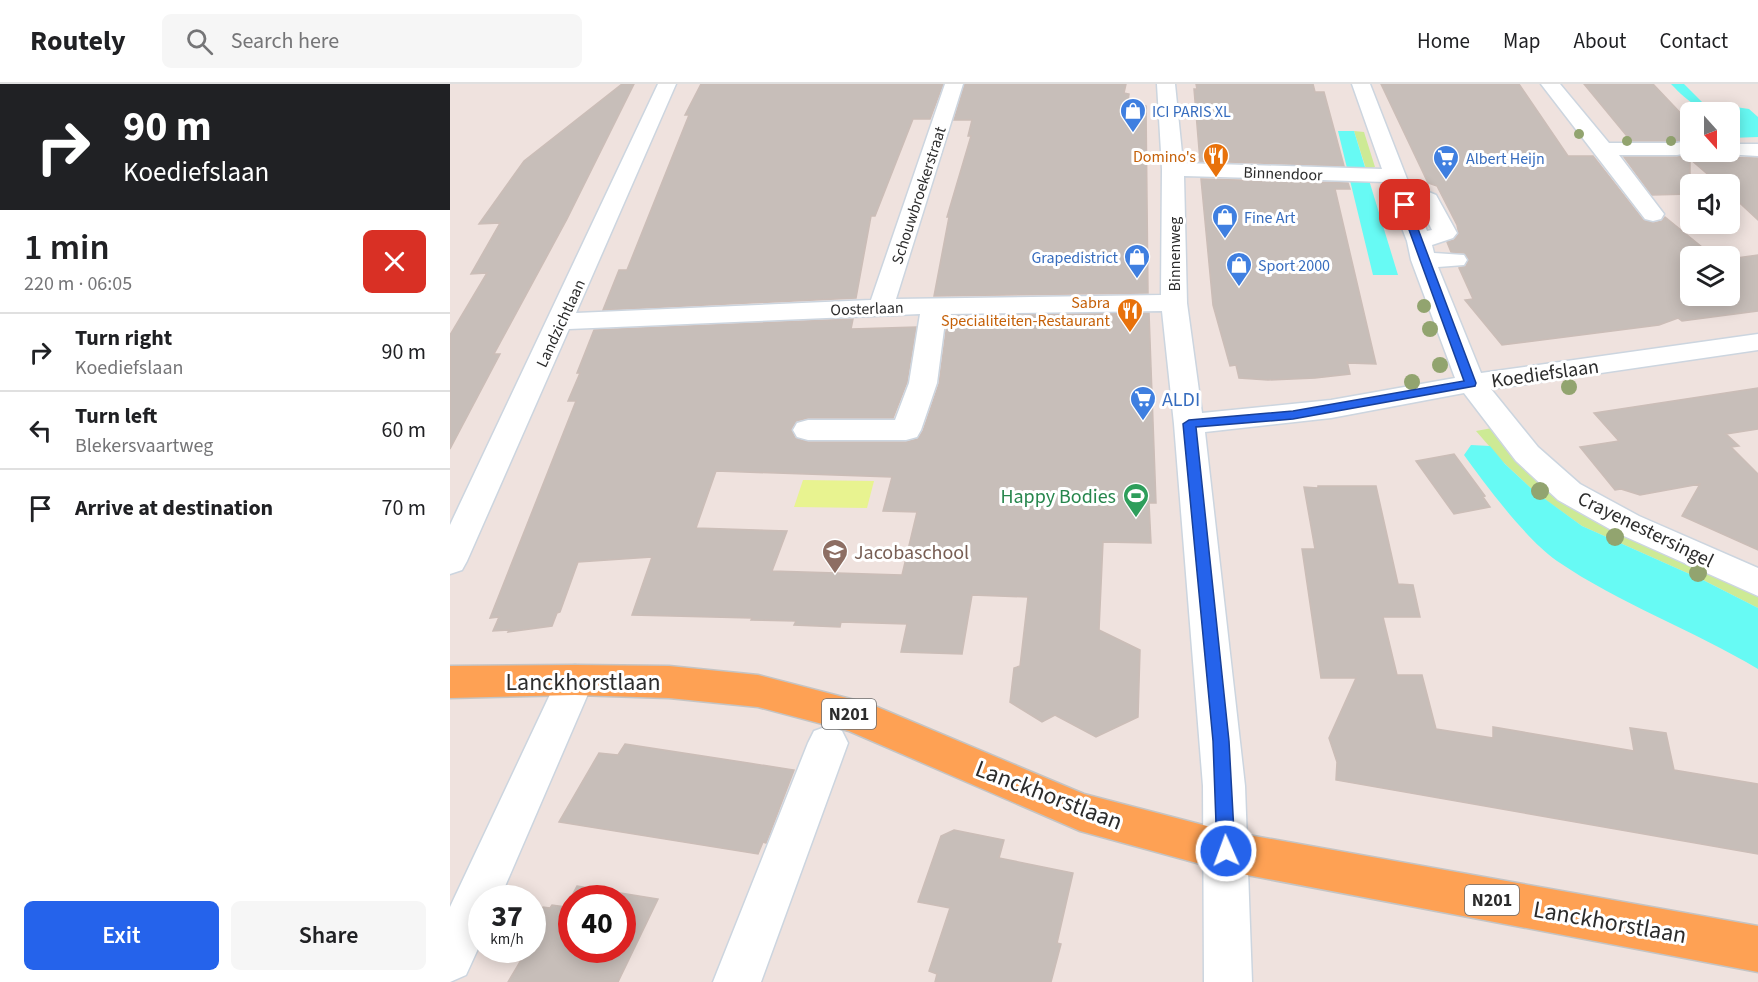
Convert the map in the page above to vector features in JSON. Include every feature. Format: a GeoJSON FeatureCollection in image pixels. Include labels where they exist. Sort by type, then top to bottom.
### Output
{"type":"FeatureCollection","features":[{"type":"Feature","properties":{"kind":"main road","name":"Lanckhorstlaan"},"geometry":{"type":"LineString","coordinates":[[450,682],[574,680],[669,682],[758,691],[856,716],[1080,812],[1226,851],[1758,949]]}},
{"type":"Feature","properties":{"kind":"street","name":"Landzichtlaan"},"geometry":{"type":"LineString","coordinates":[[450,561],[667,84]]}},
{"type":"Feature","properties":{"kind":"street","name":"Schouwbroekerstraat"},"geometry":{"type":"LineString","coordinates":[[881,307],[954,84]]}},
{"type":"Feature","properties":{"kind":"street","name":"Binnenweg"},"geometry":{"type":"LineString","coordinates":[[1166,84],[1173,169],[1174,303],[1189,424],[1221,741],[1226,851],[1228,982]]}},
{"type":"Feature","properties":{"kind":"street","name":"Crayenestersingel"},"geometry":{"type":"LineString","coordinates":[[1361,84],[1389,180],[1421,250],[1471,383],[1527,454],[1569,492],[1626,524],[1758,583]]}},
{"type":"Feature","properties":{"kind":"street"},"geometry":{"type":"LineString","coordinates":[[1550,84],[1653,214]]}},
{"type":"Feature","properties":{"kind":"street"},"geometry":{"type":"LineString","coordinates":[[1602,149],[1680,148]]}},
{"type":"Feature","properties":{"kind":"street"},"geometry":{"type":"LineString","coordinates":[[1740,150],[1758,150]]}},
{"type":"Feature","properties":{"kind":"street","name":"Binnendoor"},"geometry":{"type":"LineString","coordinates":[[1173,169],[1336,174],[1389,180]]}},
{"type":"Feature","properties":{"kind":"street"},"geometry":{"type":"LineString","coordinates":[[1421,250],[1455,260]]}},
{"type":"Feature","properties":{"kind":"street","name":"Oosterlaan"},"geometry":{"type":"LineString","coordinates":[[560,322],[881,307],[1174,303]]}},
{"type":"Feature","properties":{"kind":"street"},"geometry":{"type":"LineString","coordinates":[[808,429],[906,430],[923,383],[934,306]]}},
{"type":"Feature","properties":{"kind":"street","name":"Koediefslaan"},"geometry":{"type":"LineString","coordinates":[[1189,424],[1293,415],[1471,383],[1758,342]]}},
{"type":"Feature","properties":{"kind":"street"},"geometry":{"type":"LineString","coordinates":[[450,959],[574,680]]}},
{"type":"Feature","properties":{"kind":"street"},"geometry":{"type":"LineString","coordinates":[[737,982],[828,743]]}},
{"type":"Feature","properties":{"kind":"green space"},"geometry":{"type":"Polygon","coordinates":[[[1354,131],[1364,132],[1375,167],[1366,169],[1354,131]]]}},
{"type":"Feature","properties":{"kind":"green space"},"geometry":{"type":"Polygon","coordinates":[[[1492,428],[1505,443],[1758,594],[1758,608],[1703,580],[1582,526],[1536,493],[1503,462],[1476,431],[1492,428]]]}},
{"type":"Feature","properties":{"kind":"green space"},"geometry":{"type":"Polygon","coordinates":[[[803,480],[874,481],[867,508],[794,507],[803,480]]]}},
{"type":"Feature","properties":{"kind":"water"},"geometry":{"type":"Polygon","coordinates":[[[1671,84],[1684,84],[1702,102],[1690,102],[1671,84]]]}},
{"type":"Feature","properties":{"kind":"water"},"geometry":{"type":"Polygon","coordinates":[[[1740,108],[1749,109],[1758,117],[1758,137],[1740,138],[1740,108]]]}},
{"type":"Feature","properties":{"kind":"water"},"geometry":{"type":"Polygon","coordinates":[[[1338,131],[1354,131],[1398,275],[1373,275],[1338,131]]]}},
{"type":"Feature","properties":{"kind":"water"},"geometry":{"type":"Polygon","coordinates":[[[1471,445],[1490,446],[1505,464],[1534,491],[1582,526],[1703,580],[1758,608],[1758,669],[1606,591],[1557,561],[1520,526],[1464,455],[1471,445]]]}},
{"type":"Feature","properties":{"kind":"building"},"geometry":{"type":"Polygon","coordinates":[[[622,84],[634,84],[567,219],[494,354],[500,354],[450,449],[450,335],[487,273],[471,274],[500,223],[479,224],[524,161],[622,84]]]}},
{"type":"Feature","properties":{"kind":"building"},"geometry":{"type":"Polygon","coordinates":[[[701,84],[943,84],[930,119],[913,119],[875,216],[871,216],[856,298],[603,310],[619,270],[627,270],[689,115],[685,115],[701,84]]]}},
{"type":"Feature","properties":{"kind":"building"},"geometry":{"type":"Polygon","coordinates":[[[965,84],[1126,84],[1124,93],[1129,94],[1128,101],[1146,106],[1148,293],[934,296],[949,217],[947,217],[971,136],[968,136],[972,120],[954,120],[965,84]]]}},
{"type":"Feature","properties":{"kind":"building"},"geometry":{"type":"Polygon","coordinates":[[[1196,84],[1313,84],[1315,92],[1324,92],[1344,166],[1200,161],[1194,89],[1197,89],[1196,84]]]}},
{"type":"Feature","properties":{"kind":"building"},"geometry":{"type":"Polygon","coordinates":[[[1381,84],[1519,84],[1568,156],[1593,156],[1643,220],[1654,223],[1662,221],[1665,217],[1680,229],[1680,234],[1686,234],[1701,246],[1680,246],[1680,306],[1740,306],[1740,258],[1758,255],[1758,311],[1682,321],[1678,318],[1659,325],[1502,345],[1465,300],[1473,299],[1459,268],[1466,266],[1469,259],[1464,253],[1451,252],[1447,242],[1454,240],[1459,234],[1457,225],[1437,186],[1428,183],[1381,84]]]}},
{"type":"Feature","properties":{"kind":"building"},"geometry":{"type":"Polygon","coordinates":[[[1584,84],[1653,84],[1680,112],[1680,140],[1631,141],[1584,84]]]}},
{"type":"Feature","properties":{"kind":"building"},"geometry":{"type":"Polygon","coordinates":[[[1624,157],[1680,157],[1680,162],[1690,162],[1690,174],[1680,174],[1680,194],[1652,195],[1624,157]]]}},
{"type":"Feature","properties":{"kind":"building"},"geometry":{"type":"Polygon","coordinates":[[[1740,158],[1758,158],[1758,220],[1740,203],[1740,174],[1707,174],[1693,162],[1740,162],[1740,158]]]}},
{"type":"Feature","properties":{"kind":"building"},"geometry":{"type":"Polygon","coordinates":[[[1201,179],[1348,183],[1350,189],[1335,189],[1376,364],[1348,363],[1347,361],[1350,374],[1315,378],[1268,380],[1239,378],[1236,365],[1230,366],[1213,305],[1201,179]]]}},
{"type":"Feature","properties":{"kind":"building"},"geometry":{"type":"Polygon","coordinates":[[[1149,313],[1156,503],[1149,503],[1151,543],[1103,542],[1099,630],[1140,650],[1138,717],[1096,737],[1055,715],[1042,722],[1010,702],[1014,668],[1020,666],[1028,597],[972,595],[962,654],[901,652],[907,624],[841,622],[840,627],[794,625],[796,621],[751,620],[752,618],[632,615],[652,557],[578,562],[560,612],[557,613],[552,626],[508,632],[509,630],[493,631],[499,617],[490,618],[576,401],[568,401],[594,330],[853,319],[851,329],[916,327],[907,382],[893,418],[808,418],[796,421],[791,429],[795,438],[808,442],[906,442],[918,439],[923,431],[939,384],[948,316],[1149,313]],[[716,471],[696,528],[787,531],[772,571],[902,575],[917,512],[883,511],[892,477],[716,471]]]}},
{"type":"Feature","properties":{"kind":"building"},"geometry":{"type":"Polygon","coordinates":[[[1758,388],[1758,429],[1726,434],[1739,446],[1731,447],[1758,474],[1758,550],[1682,516],[1700,484],[1640,495],[1621,489],[1615,490],[1580,447],[1619,441],[1594,413],[1758,388]]]}},
{"type":"Feature","properties":{"kind":"building"},"geometry":{"type":"Polygon","coordinates":[[[1454,454],[1485,496],[1483,497],[1490,507],[1454,514],[1416,461],[1454,454]]]}},
{"type":"Feature","properties":{"kind":"building"},"geometry":{"type":"Polygon","coordinates":[[[1318,486],[1376,486],[1398,584],[1413,585],[1420,617],[1383,617],[1397,675],[1422,675],[1436,729],[1493,738],[1493,727],[1634,751],[1630,728],[1666,733],[1674,770],[1758,784],[1758,854],[1336,780],[1337,762],[1329,738],[1356,678],[1321,678],[1302,549],[1315,549],[1304,487],[1318,488],[1318,486]]]}},
{"type":"Feature","properties":{"kind":"building"},"geometry":{"type":"Polygon","coordinates":[[[625,744],[794,770],[766,843],[763,842],[758,854],[559,822],[599,753],[618,755],[625,744]]]}},
{"type":"Feature","properties":{"kind":"building"},"geometry":{"type":"Polygon","coordinates":[[[954,830],[1004,840],[999,858],[1073,873],[1057,943],[1061,944],[1051,982],[935,982],[937,974],[929,971],[950,908],[918,902],[941,836],[954,830]]]}},
{"type":"Feature","properties":{"kind":"building"},"geometry":{"type":"Polygon","coordinates":[[[636,895],[658,899],[636,945],[636,895]]]}},
{"type":"Feature","properties":{"kind":"building"},"geometry":{"type":"Polygon","coordinates":[[[552,905],[558,906],[558,963],[627,963],[618,982],[508,982],[519,963],[546,963],[546,907],[550,908],[552,905]]]}},
{"type":"Feature","properties":{"kind":"place","name":"ICI PARIS XL"},"geometry":{"type":"Point","coordinates":[1133,134]}},
{"type":"Feature","properties":{"kind":"place","name":"Domino's"},"geometry":{"type":"Point","coordinates":[1216,179]}},
{"type":"Feature","properties":{"kind":"place","name":"Albert Heijn"},"geometry":{"type":"Point","coordinates":[1446,181]}},
{"type":"Feature","properties":{"kind":"place","name":"Fine Art"},"geometry":{"type":"Point","coordinates":[1225,240]}},
{"type":"Feature","properties":{"kind":"place","name":"Grapedistrict"},"geometry":{"type":"Point","coordinates":[1137,280]}},
{"type":"Feature","properties":{"kind":"place","name":"Sport 2000"},"geometry":{"type":"Point","coordinates":[1239,288]}},
{"type":"Feature","properties":{"kind":"place","name":"Sabra Specialiteiten-Restaurant"},"geometry":{"type":"Point","coordinates":[1130,334]}},
{"type":"Feature","properties":{"kind":"place","name":"ALDI"},"geometry":{"type":"Point","coordinates":[1143,422]}},
{"type":"Feature","properties":{"kind":"place","name":"Happy Bodies"},"geometry":{"type":"Point","coordinates":[1136,519]}},
{"type":"Feature","properties":{"kind":"place","name":"Jacobaschool"},"geometry":{"type":"Point","coordinates":[835,575]}},
{"type":"Feature","properties":{"kind":"route"},"geometry":{"type":"LineString","coordinates":[[1226,851],[1221,741],[1189,424],[1293,415],[1438,391],[1471,383],[1423,260],[1419,241],[1405,205]]}}]}
